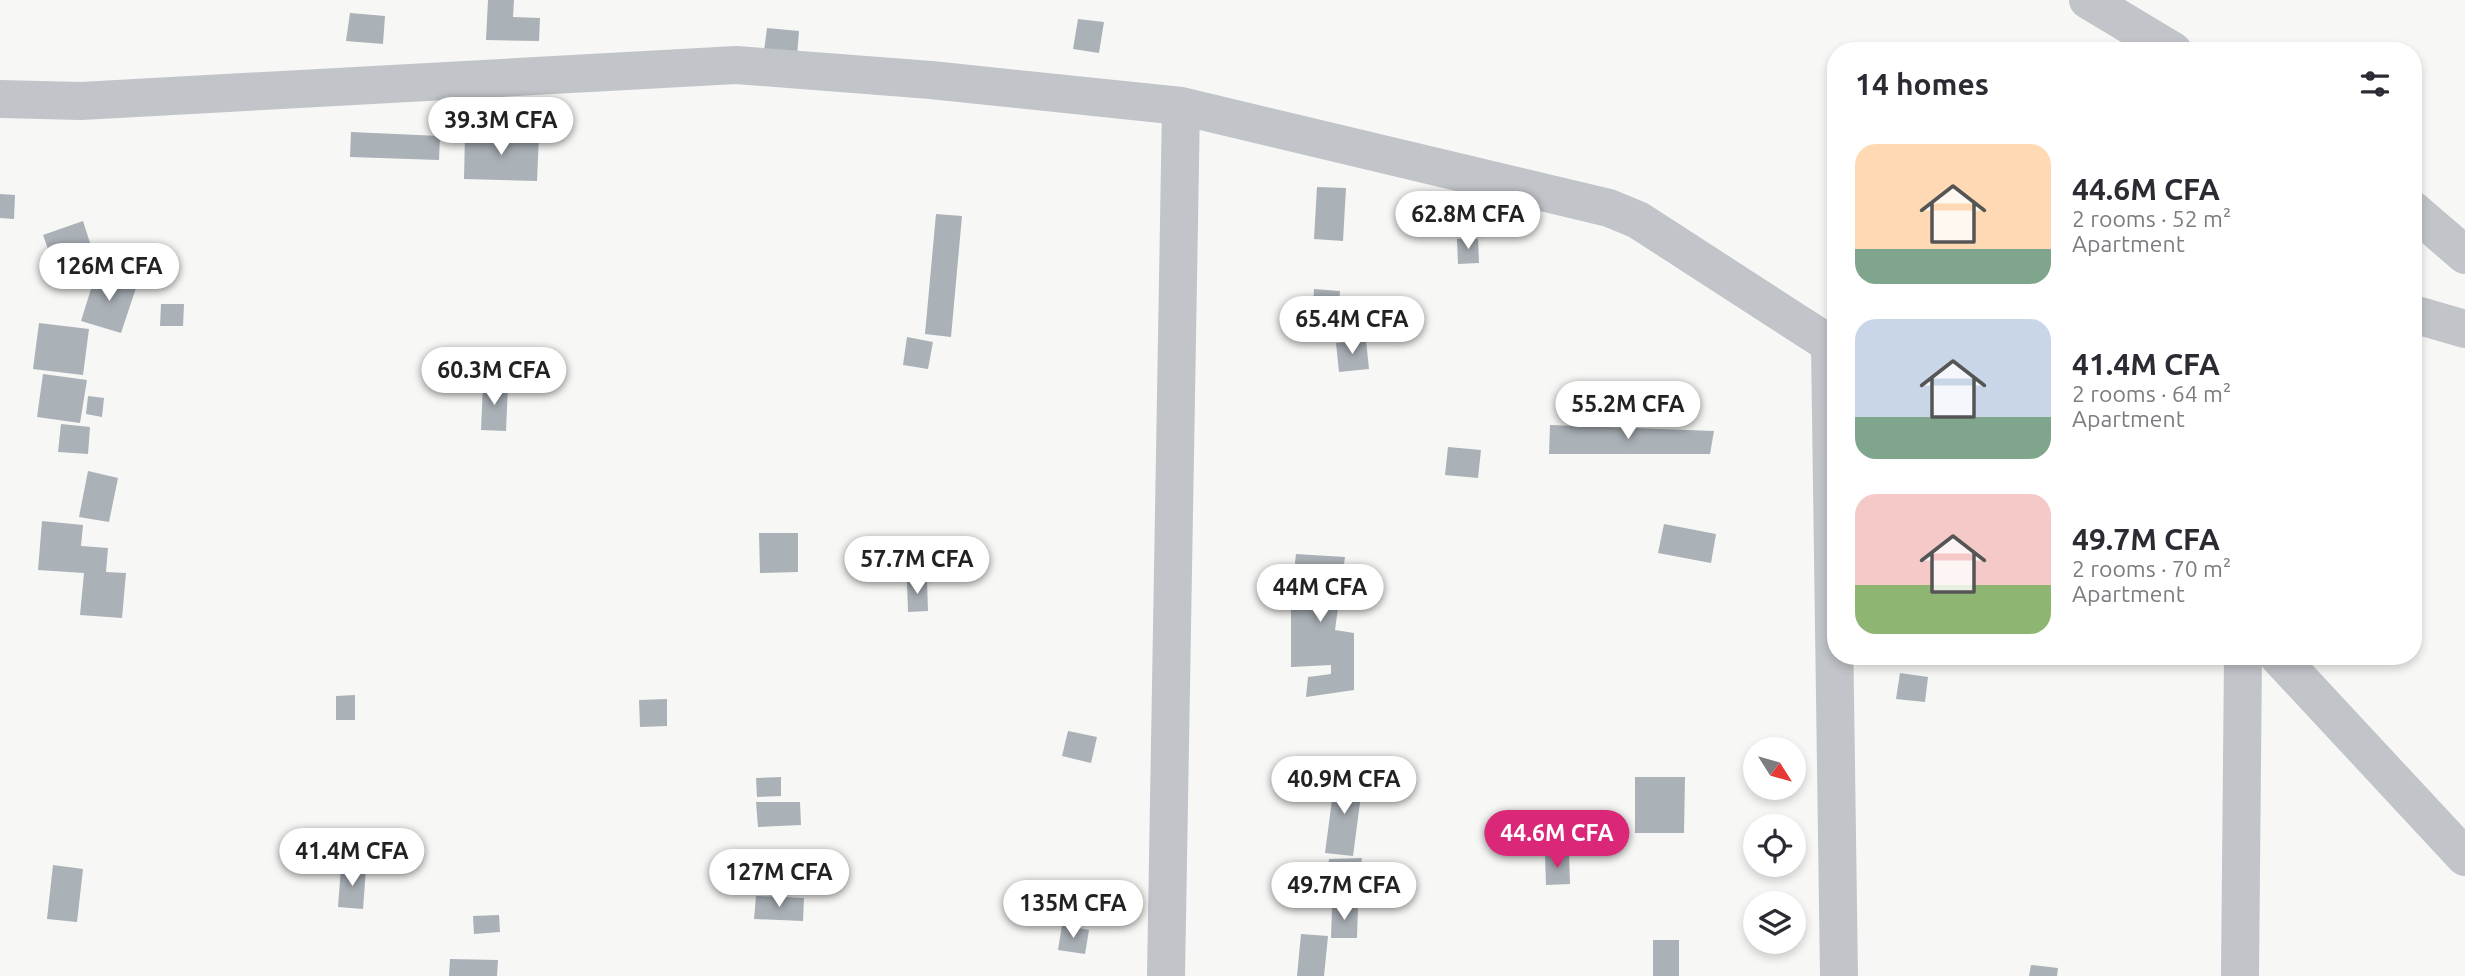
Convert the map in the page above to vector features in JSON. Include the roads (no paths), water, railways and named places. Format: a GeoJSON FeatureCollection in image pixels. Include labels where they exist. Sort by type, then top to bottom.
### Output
{"type":"FeatureCollection","features":[{"type":"Feature","properties":{"kind":"street"},"geometry":{"type":"LineString","coordinates":[[2088,0],[2158,42]]}},
{"type":"Feature","properties":{"kind":"street"},"geometry":{"type":"LineString","coordinates":[[0,99],[81,102],[736,65],[931,80],[1181,106],[1609,208],[1638,219],[1827,342]]}},
{"type":"Feature","properties":{"kind":"street"},"geometry":{"type":"LineString","coordinates":[[1166,976],[1181,106]]}},
{"type":"Feature","properties":{"kind":"street"},"geometry":{"type":"LineString","coordinates":[[2422,218],[2465,256]]}},
{"type":"Feature","properties":{"kind":"street"},"geometry":{"type":"LineString","coordinates":[[2422,317],[2465,329]]}},
{"type":"Feature","properties":{"kind":"street"},"geometry":{"type":"LineString","coordinates":[[1836,665],[1839,976]]}},
{"type":"Feature","properties":{"kind":"street"},"geometry":{"type":"LineString","coordinates":[[2240,976],[2243,665]]}},
{"type":"Feature","properties":{"kind":"street"},"geometry":{"type":"LineString","coordinates":[[2286,665],[2465,857]]}}]}
